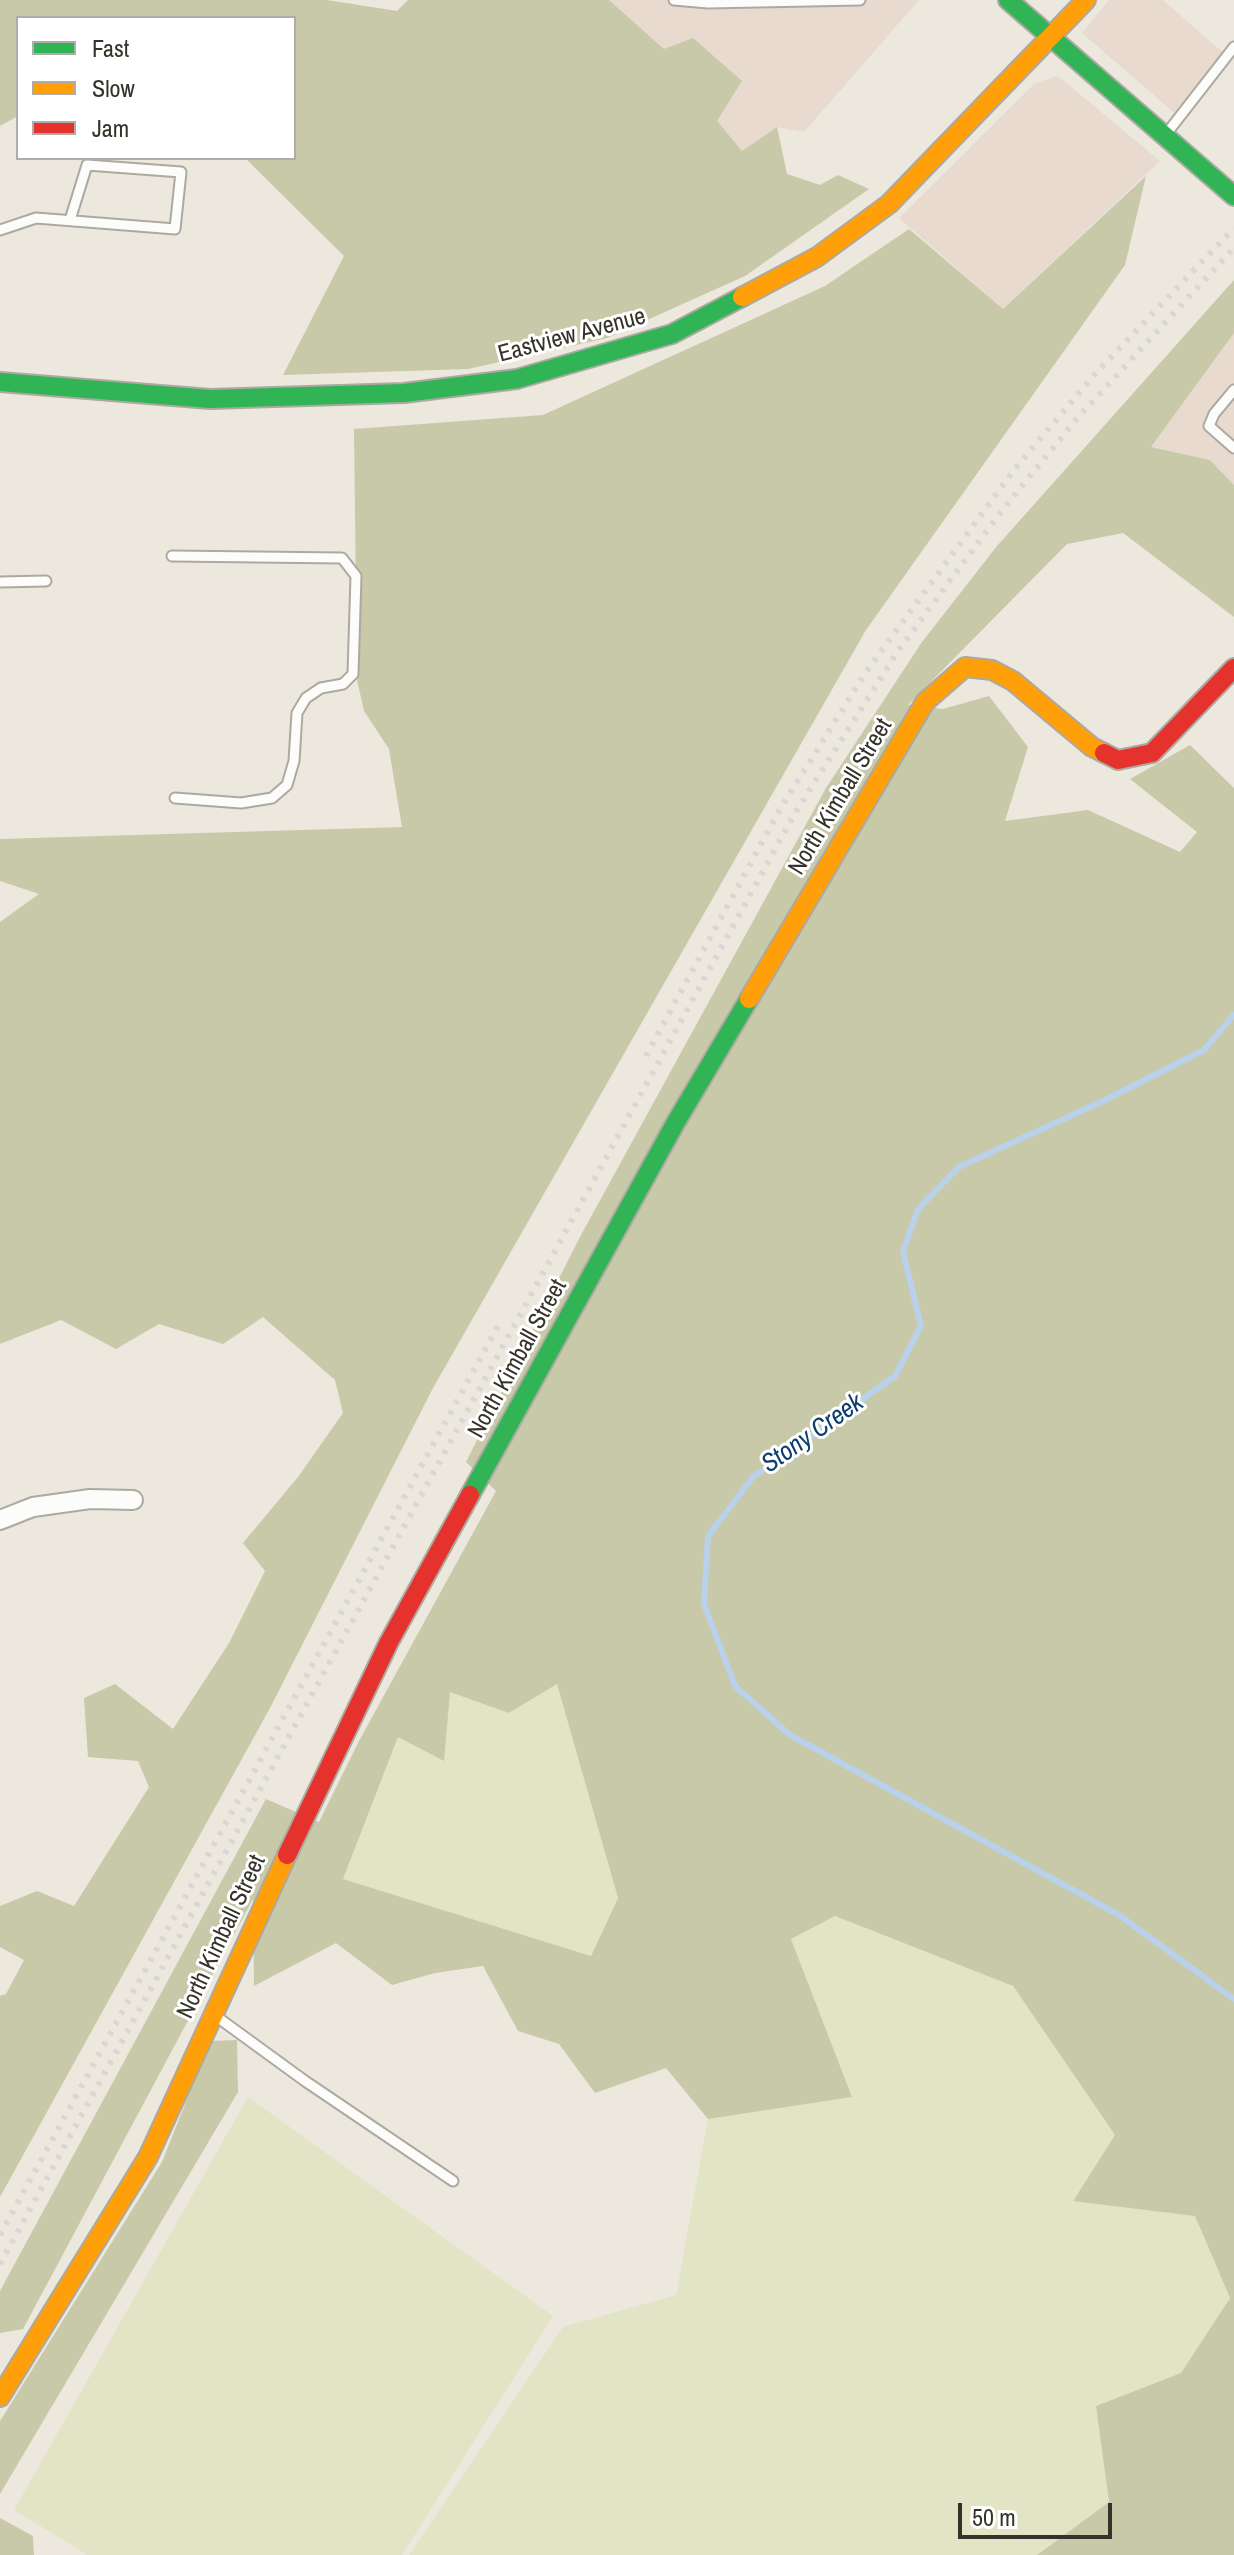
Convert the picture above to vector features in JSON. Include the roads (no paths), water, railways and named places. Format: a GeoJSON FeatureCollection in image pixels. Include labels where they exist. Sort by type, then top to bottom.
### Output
{"type":"FeatureCollection","features":[{"type":"Feature","properties":{"kind":"street"},"geometry":{"type":"LineString","coordinates":[[1008,0],[1234,196]]}},
{"type":"Feature","properties":{"kind":"street","name":"Eastview Avenue"},"geometry":{"type":"LineString","coordinates":[[0,382],[210,399],[404,393],[517,379],[672,334],[817,257],[889,204],[1086,0]]}},
{"type":"Feature","properties":{"kind":"street","name":"North Kimball Street"},"geometry":{"type":"LineString","coordinates":[[0,2397],[148,2157],[212,2013],[389,1642],[676,1122],[925,702],[965,667],[992,670],[1013,681],[1092,747],[1118,760],[1152,753],[1234,668]]}},
{"type":"Feature","properties":{"kind":"street"},"geometry":{"type":"LineString","coordinates":[[0,1520],[47,1505],[90,1499],[133,1500]]}},
{"type":"Feature","properties":{"kind":"lane"},"geometry":{"type":"LineString","coordinates":[[674,0],[708,3],[860,0]]}},
{"type":"Feature","properties":{"kind":"lane"},"geometry":{"type":"LineString","coordinates":[[1165,136],[1234,47]]}},
{"type":"Feature","properties":{"kind":"lane"},"geometry":{"type":"LineString","coordinates":[[0,230],[36,218],[175,229],[181,172],[87,165],[70,220]]}},
{"type":"Feature","properties":{"kind":"lane"},"geometry":{"type":"LineString","coordinates":[[1234,390],[1214,414],[1209,426],[1234,448]]}},
{"type":"Feature","properties":{"kind":"lane"},"geometry":{"type":"LineString","coordinates":[[172,556],[342,558],[356,576],[353,674],[343,684],[321,688],[306,698],[297,713],[294,761],[287,785],[272,798],[241,803],[175,798]]}},
{"type":"Feature","properties":{"kind":"lane"},"geometry":{"type":"LineString","coordinates":[[0,582],[46,581]]}},
{"type":"Feature","properties":{"kind":"lane"},"geometry":{"type":"LineString","coordinates":[[212,2013],[305,2081],[453,2181]]}},
{"type":"Feature","properties":{"kind":"waterway","name":"Stony Creek"},"geometry":{"type":"LineString","coordinates":[[1234,1015],[1204,1050],[1103,1101],[959,1167],[918,1209],[903,1252],[921,1326],[895,1376],[753,1477],[708,1536],[704,1604],[735,1686],[790,1735],[1119,1915],[1234,1999]]}},
{"type":"Feature","properties":{"kind":"railway"},"geometry":{"type":"LineString","coordinates":[[646,1056],[779,811],[866,672],[1014,470],[1096,373],[1234,228]]}},
{"type":"Feature","properties":{"kind":"railway"},"geometry":{"type":"LineString","coordinates":[[0,2264],[795,813],[898,651],[1003,509],[1080,415],[1234,248]]}},
{"type":"Feature","properties":{"kind":"railway"},"geometry":{"type":"LineString","coordinates":[[0,2235],[498,1326]]}}]}
